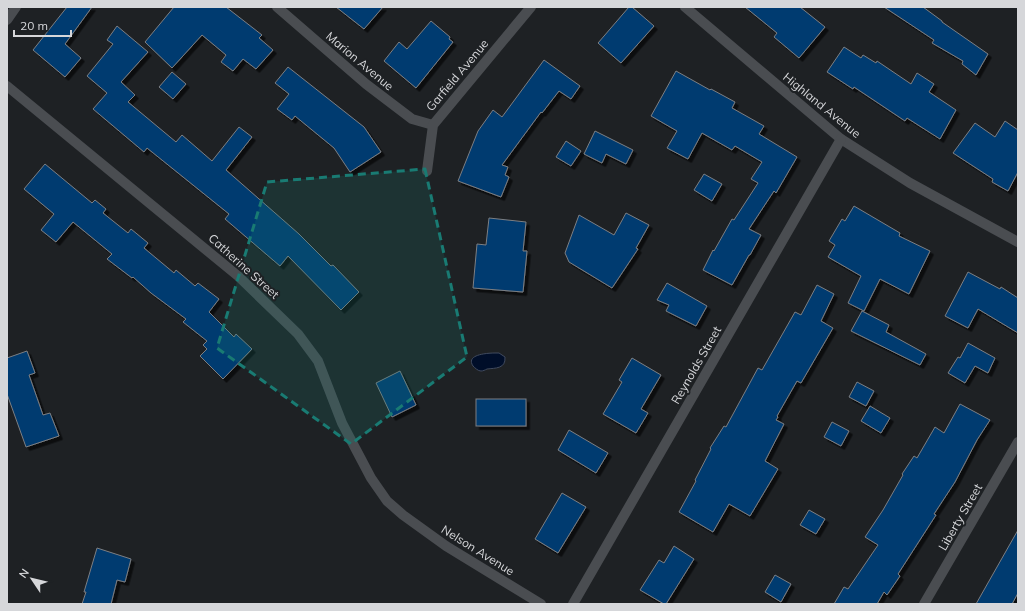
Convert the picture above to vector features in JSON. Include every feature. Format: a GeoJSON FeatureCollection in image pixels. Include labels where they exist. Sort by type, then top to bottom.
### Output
{"type":"FeatureCollection","features":[{"type":"Feature","properties":{"kind":"street"},"geometry":{"type":"LineString","coordinates":[[7,20],[16,7]]}},
{"type":"Feature","properties":{"kind":"street","name":"Marion Avenue"},"geometry":{"type":"LineString","coordinates":[[277,7],[366,84],[412,119],[433,125]]}},
{"type":"Feature","properties":{"kind":"street","name":"Garfield Avenue"},"geometry":{"type":"LineString","coordinates":[[427,171],[433,125],[531,7]]}},
{"type":"Feature","properties":{"kind":"street","name":"Highland Avenue"},"geometry":{"type":"LineString","coordinates":[[685,7],[841,139],[910,183],[1018,242]]}},
{"type":"Feature","properties":{"kind":"street","name":"Catherine Street"},"geometry":{"type":"LineString","coordinates":[[7,86],[238,276],[298,334],[318,361],[342,423],[371,478],[387,501],[403,514]]}},
{"type":"Feature","properties":{"kind":"street","name":"Reynolds Street"},"geometry":{"type":"LineString","coordinates":[[573,604],[841,139]]}},
{"type":"Feature","properties":{"kind":"street","name":"Liberty Street"},"geometry":{"type":"LineString","coordinates":[[924,604],[1018,442]]}},
{"type":"Feature","properties":{"kind":"street","name":"Nelson Avenue"},"geometry":{"type":"LineString","coordinates":[[403,514],[446,546],[541,604]]}},
{"type":"Feature","properties":{"kind":"highlighted area"},"geometry":{"type":"Polygon","coordinates":[[[425,169],[467,357],[351,444],[217,348],[267,182],[425,169]]]}},
{"type":"Feature","properties":{"kind":"water"},"geometry":{"type":"Polygon","coordinates":[[[499,353],[505,357],[505,361],[502,366],[496,368],[481,371],[473,366],[471,362],[472,359],[479,355],[499,353]]]}},
{"type":"Feature","properties":{"kind":"building"},"geometry":{"type":"Polygon","coordinates":[[[67,7],[92,7],[65,44],[81,58],[65,77],[33,50],[67,7]]]}},
{"type":"Feature","properties":{"kind":"building"},"geometry":{"type":"Polygon","coordinates":[[[174,7],[226,7],[262,35],[259,38],[273,50],[256,69],[243,59],[233,71],[221,62],[226,55],[202,35],[172,68],[145,42],[174,7]]]}},
{"type":"Feature","properties":{"kind":"building"},"geometry":{"type":"Polygon","coordinates":[[[336,7],[383,7],[364,29],[336,7]]]}},
{"type":"Feature","properties":{"kind":"building"},"geometry":{"type":"Polygon","coordinates":[[[629,7],[632,7],[654,26],[621,63],[598,43],[629,7]]]}},
{"type":"Feature","properties":{"kind":"building"},"geometry":{"type":"Polygon","coordinates":[[[745,7],[800,7],[825,27],[799,58],[774,37],[777,33],[745,7]]]}},
{"type":"Feature","properties":{"kind":"building"},"geometry":{"type":"Polygon","coordinates":[[[884,7],[923,7],[988,54],[976,75],[962,64],[963,61],[932,43],[934,40],[884,7]]]}},
{"type":"Feature","properties":{"kind":"building"},"geometry":{"type":"Polygon","coordinates":[[[431,21],[450,37],[449,39],[453,42],[416,88],[384,61],[399,42],[407,49],[431,21]]]}},
{"type":"Feature","properties":{"kind":"building"},"geometry":{"type":"Polygon","coordinates":[[[117,26],[148,52],[121,82],[135,95],[128,102],[176,142],[182,135],[212,161],[239,127],[252,137],[226,170],[299,234],[331,266],[333,265],[359,292],[341,310],[288,256],[280,266],[225,219],[229,214],[147,148],[144,152],[93,109],[107,93],[87,76],[113,44],[107,40],[117,26]]]}},
{"type":"Feature","properties":{"kind":"building"},"geometry":{"type":"Polygon","coordinates":[[[844,47],[861,58],[863,55],[876,63],[877,61],[911,84],[917,73],[934,84],[929,92],[956,110],[940,139],[907,118],[905,121],[854,87],[853,89],[827,72],[844,47]]]}},
{"type":"Feature","properties":{"kind":"building"},"geometry":{"type":"Polygon","coordinates":[[[544,60],[580,86],[571,99],[559,91],[542,113],[541,112],[502,165],[508,167],[505,175],[509,177],[501,197],[458,181],[478,131],[493,110],[502,117],[544,60]]]}},
{"type":"Feature","properties":{"kind":"building"},"geometry":{"type":"Polygon","coordinates":[[[288,67],[364,127],[381,152],[350,172],[334,148],[295,116],[292,120],[277,109],[289,94],[275,83],[288,67]]]}},
{"type":"Feature","properties":{"kind":"building"},"geometry":{"type":"Polygon","coordinates":[[[676,71],[735,102],[732,108],[764,126],[759,134],[797,157],[776,193],[774,191],[749,229],[761,235],[732,285],[703,270],[732,219],[734,220],[758,183],[751,179],[762,162],[735,146],[732,150],[702,133],[688,159],[667,148],[677,131],[651,116],[676,71]]]}},
{"type":"Feature","properties":{"kind":"building"},"geometry":{"type":"Polygon","coordinates":[[[172,72],[186,84],[173,99],[159,87],[172,72]]]}},
{"type":"Feature","properties":{"kind":"building"},"geometry":{"type":"Polygon","coordinates":[[[1005,121],[1018,130],[1018,172],[1008,191],[992,182],[993,179],[953,153],[975,123],[995,137],[1005,121]]]}},
{"type":"Feature","properties":{"kind":"building"},"geometry":{"type":"Polygon","coordinates":[[[595,131],[633,150],[626,164],[606,154],[602,163],[584,154],[595,131]]]}},
{"type":"Feature","properties":{"kind":"building"},"geometry":{"type":"Polygon","coordinates":[[[566,141],[581,151],[571,166],[556,157],[566,141]]]}},
{"type":"Feature","properties":{"kind":"building"},"geometry":{"type":"Polygon","coordinates":[[[45,164],[92,203],[95,200],[106,209],[103,213],[128,233],[131,229],[148,243],[144,248],[174,273],[176,270],[195,286],[198,283],[219,299],[209,312],[234,337],[236,334],[252,349],[223,379],[200,356],[207,349],[203,345],[207,341],[183,322],[186,319],[151,293],[133,277],[132,278],[107,259],[112,254],[73,222],[56,242],[41,230],[54,214],[24,189],[45,164]]]}},
{"type":"Feature","properties":{"kind":"building"},"geometry":{"type":"Polygon","coordinates":[[[704,174],[722,184],[712,201],[694,190],[704,174]]]}},
{"type":"Feature","properties":{"kind":"building"},"geometry":{"type":"Polygon","coordinates":[[[854,206],[900,233],[899,236],[930,251],[909,294],[880,279],[864,311],[848,303],[861,276],[828,257],[835,245],[829,241],[842,219],[845,221],[854,206]]]}},
{"type":"Feature","properties":{"kind":"building"},"geometry":{"type":"Polygon","coordinates":[[[626,213],[649,225],[636,248],[638,249],[612,288],[569,262],[565,253],[579,215],[614,235],[626,213]]]}},
{"type":"Feature","properties":{"kind":"building"},"geometry":{"type":"Polygon","coordinates":[[[489,218],[526,222],[523,251],[527,251],[523,292],[473,288],[477,244],[486,245],[489,218]]]}},
{"type":"Feature","properties":{"kind":"building"},"geometry":{"type":"Polygon","coordinates":[[[968,272],[1000,289],[1001,287],[1018,298],[1018,333],[978,309],[968,328],[945,316],[968,272]]]}},
{"type":"Feature","properties":{"kind":"building"},"geometry":{"type":"Polygon","coordinates":[[[667,283],[707,306],[696,326],[666,311],[669,305],[657,300],[667,283]]]}},
{"type":"Feature","properties":{"kind":"building"},"geometry":{"type":"Polygon","coordinates":[[[817,285],[834,294],[821,321],[833,328],[801,383],[797,381],[777,416],[778,417],[776,420],[784,424],[765,461],[778,469],[750,516],[729,504],[713,532],[679,512],[696,481],[695,480],[711,449],[710,448],[724,426],[726,427],[758,368],[762,370],[795,312],[801,315],[817,285]]]}},
{"type":"Feature","properties":{"kind":"building"},"geometry":{"type":"Polygon","coordinates":[[[862,311],[889,325],[886,332],[926,354],[920,365],[851,331],[862,311]]]}},
{"type":"Feature","properties":{"kind":"building"},"geometry":{"type":"Polygon","coordinates":[[[968,343],[995,358],[988,373],[975,366],[965,383],[948,373],[958,357],[960,358],[968,343]]]}},
{"type":"Feature","properties":{"kind":"building"},"geometry":{"type":"Polygon","coordinates":[[[27,351],[35,373],[29,375],[43,415],[50,413],[59,436],[26,447],[7,394],[7,358],[27,351]]]}},
{"type":"Feature","properties":{"kind":"building"},"geometry":{"type":"Polygon","coordinates":[[[632,358],[661,375],[641,409],[648,413],[636,433],[603,414],[622,382],[619,380],[632,358]]]}},
{"type":"Feature","properties":{"kind":"building"},"geometry":{"type":"Polygon","coordinates":[[[400,371],[416,405],[392,417],[376,383],[400,371]]]}},
{"type":"Feature","properties":{"kind":"building"},"geometry":{"type":"Polygon","coordinates":[[[857,382],[874,391],[866,406],[849,397],[857,382]]]}},
{"type":"Feature","properties":{"kind":"building"},"geometry":{"type":"Polygon","coordinates":[[[476,399],[526,399],[526,426],[476,426],[476,399]]]}},
{"type":"Feature","properties":{"kind":"building"},"geometry":{"type":"Polygon","coordinates":[[[960,404],[990,420],[977,440],[955,482],[934,514],[936,515],[898,574],[900,576],[887,595],[884,592],[877,604],[834,604],[844,587],[848,589],[878,545],[865,537],[883,510],[903,475],[902,474],[914,456],[917,458],[935,427],[944,433],[960,404]]]}},
{"type":"Feature","properties":{"kind":"building"},"geometry":{"type":"Polygon","coordinates":[[[870,406],[890,418],[881,433],[861,421],[870,406]]]}},
{"type":"Feature","properties":{"kind":"building"},"geometry":{"type":"Polygon","coordinates":[[[832,422],[849,431],[841,446],[824,437],[832,422]]]}},
{"type":"Feature","properties":{"kind":"building"},"geometry":{"type":"Polygon","coordinates":[[[569,430],[608,453],[596,473],[558,450],[569,430]]]}},
{"type":"Feature","properties":{"kind":"building"},"geometry":{"type":"Polygon","coordinates":[[[562,493],[586,507],[558,553],[535,539],[562,493]]]}},
{"type":"Feature","properties":{"kind":"building"},"geometry":{"type":"Polygon","coordinates":[[[809,510],[825,519],[816,534],[800,525],[809,510]]]}},
{"type":"Feature","properties":{"kind":"building"},"geometry":{"type":"Polygon","coordinates":[[[1018,530],[1018,593],[1012,604],[976,604],[1018,530]]]}},
{"type":"Feature","properties":{"kind":"building"},"geometry":{"type":"Polygon","coordinates":[[[674,546],[694,559],[666,604],[664,604],[640,590],[659,560],[664,563],[674,546]]]}},
{"type":"Feature","properties":{"kind":"building"},"geometry":{"type":"Polygon","coordinates":[[[97,548],[131,559],[125,582],[117,580],[111,604],[82,604],[86,592],[84,592],[97,548]]]}},
{"type":"Feature","properties":{"kind":"building"},"geometry":{"type":"Polygon","coordinates":[[[775,575],[791,584],[781,602],[765,592],[775,575]]]}}]}
